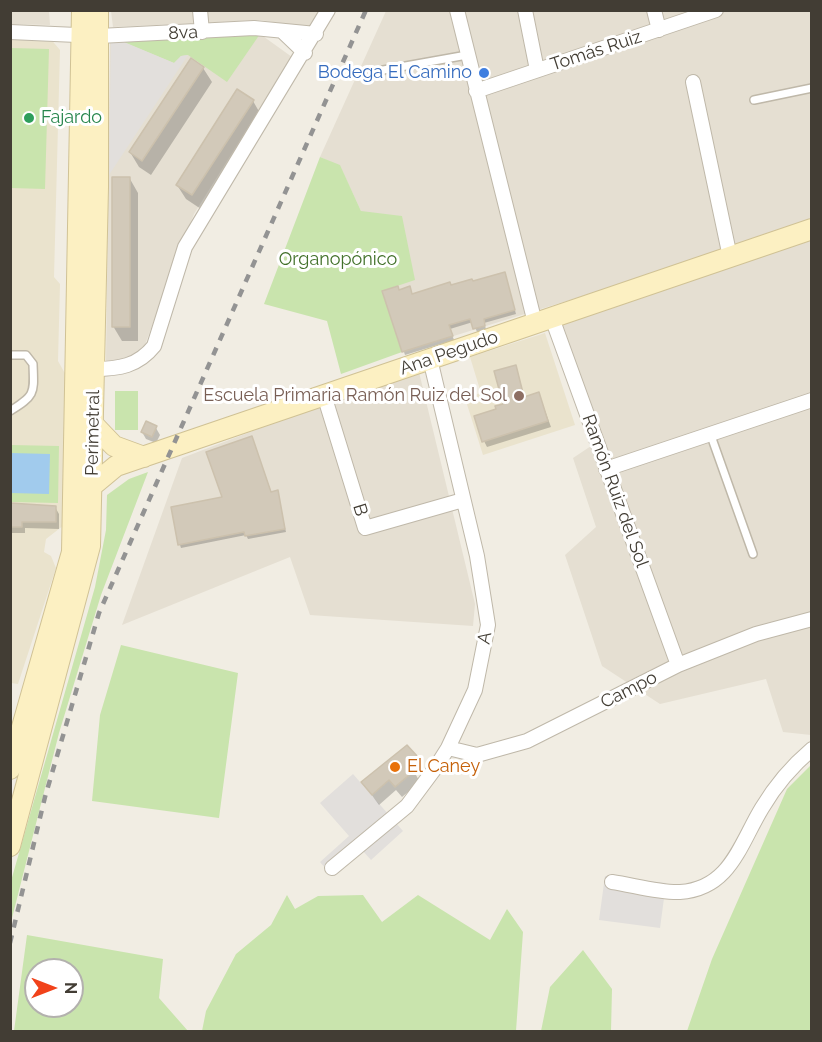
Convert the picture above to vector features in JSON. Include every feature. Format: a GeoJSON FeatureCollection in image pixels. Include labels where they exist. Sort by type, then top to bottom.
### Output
{"type":"FeatureCollection","features":[{"type":"Feature","properties":{"kind":"main road","name":"Perimetral"},"geometry":{"type":"LineString","coordinates":[[10,846],[90,546],[94,369],[91,35],[82,10]]}},
{"type":"Feature","properties":{"kind":"main road","name":"Perimetral"},"geometry":{"type":"LineString","coordinates":[[10,769],[72,552],[91,35],[98,10]]}},
{"type":"Feature","properties":{"kind":"main road","name":"Ana Pegudo"},"geometry":{"type":"LineString","coordinates":[[92,486],[116,466],[812,229]]}},
{"type":"Feature","properties":{"kind":"main road"},"geometry":{"type":"LineString","coordinates":[[93,424],[114,446],[144,457]]}},
{"type":"Feature","properties":{"kind":"main road"},"geometry":{"type":"LineString","coordinates":[[76,435],[93,460],[116,466]]}},
{"type":"Feature","properties":{"kind":"main road"},"geometry":{"type":"LineString","coordinates":[[74,516],[92,486]]}},
{"type":"Feature","properties":{"kind":"street"},"geometry":{"type":"LineString","coordinates":[[200,10],[202,32]]}},
{"type":"Feature","properties":{"kind":"street"},"geometry":{"type":"LineString","coordinates":[[94,369],[121,369],[145,357],[154,346],[185,247],[316,34],[328,10]]}},
{"type":"Feature","properties":{"kind":"street","name":"Ramón Ruiz del Sol"},"geometry":{"type":"LineString","coordinates":[[456,10],[476,91],[543,321],[606,469],[678,665]]}},
{"type":"Feature","properties":{"kind":"street"},"geometry":{"type":"LineString","coordinates":[[525,10],[537,70]]}},
{"type":"Feature","properties":{"kind":"street"},"geometry":{"type":"LineString","coordinates":[[654,10],[659,30]]}},
{"type":"Feature","properties":{"kind":"street","name":"Tomás Ruiz"},"geometry":{"type":"LineString","coordinates":[[476,91],[716,10]]}},
{"type":"Feature","properties":{"kind":"street","name":"8va"},"geometry":{"type":"LineString","coordinates":[[10,32],[91,35],[254,28],[316,34]]}},
{"type":"Feature","properties":{"kind":"street"},"geometry":{"type":"LineString","coordinates":[[282,31],[304,53]]}},
{"type":"Feature","properties":{"kind":"street"},"geometry":{"type":"LineString","coordinates":[[693,82],[730,257]]}},
{"type":"Feature","properties":{"kind":"street","name":"A"},"geometry":{"type":"LineString","coordinates":[[332,867],[407,806],[448,748],[475,690],[488,625],[477,556],[430,359]]}},
{"type":"Feature","properties":{"kind":"street","name":"B"},"geometry":{"type":"LineString","coordinates":[[324,395],[365,528],[463,500]]}},
{"type":"Feature","properties":{"kind":"street"},"geometry":{"type":"LineString","coordinates":[[606,469],[812,400]]}},
{"type":"Feature","properties":{"kind":"street","name":"Campo"},"geometry":{"type":"LineString","coordinates":[[448,748],[477,755],[527,741],[678,665],[756,634],[812,619]]}},
{"type":"Feature","properties":{"kind":"street"},"geometry":{"type":"LineString","coordinates":[[612,882],[681,892],[716,881],[734,859],[762,807],[792,766],[812,749]]}},
{"type":"Feature","properties":{"kind":"lane"},"geometry":{"type":"LineString","coordinates":[[372,72],[467,55]]}},
{"type":"Feature","properties":{"kind":"lane"},"geometry":{"type":"LineString","coordinates":[[754,100],[812,88]]}},
{"type":"Feature","properties":{"kind":"lane"},"geometry":{"type":"LineString","coordinates":[[10,355],[26,355],[33,364],[34,393],[10,411]]}},
{"type":"Feature","properties":{"kind":"lane"},"geometry":{"type":"LineString","coordinates":[[710,434],[753,554]]}},
{"type":"Feature","properties":{"kind":"shaded area"},"geometry":{"type":"Polygon","coordinates":[[[11,10],[49,11],[50,25],[11,24],[11,10]]]}},
{"type":"Feature","properties":{"kind":"shaded area"},"geometry":{"type":"Polygon","coordinates":[[[111,11],[320,11],[311,28],[260,20],[113,27],[111,11]]]}},
{"type":"Feature","properties":{"kind":"shaded area"},"geometry":{"type":"Polygon","coordinates":[[[386,11],[811,11],[811,220],[628,282],[402,352],[361,211],[340,166],[320,157],[386,11]]]}},
{"type":"Feature","properties":{"kind":"shaded area"},"geometry":{"type":"Polygon","coordinates":[[[260,34],[292,57],[194,214],[143,350],[122,363],[106,361],[110,42],[260,34]]]}},
{"type":"Feature","properties":{"kind":"shaded area"},"geometry":{"type":"Polygon","coordinates":[[[123,35],[124,42],[174,63],[181,56],[188,55],[109,175],[111,36],[123,35]]]}},
{"type":"Feature","properties":{"kind":"shaded area"},"geometry":{"type":"Polygon","coordinates":[[[11,36],[49,37],[60,50],[54,277],[60,284],[58,361],[67,377],[64,525],[46,539],[44,552],[51,556],[56,568],[18,684],[11,683],[11,36]]]}},
{"type":"Feature","properties":{"kind":"shaded area"},"geometry":{"type":"Polygon","coordinates":[[[811,239],[811,735],[783,732],[766,679],[660,704],[602,666],[565,555],[596,527],[573,458],[600,440],[560,323],[811,239]]]}},
{"type":"Feature","properties":{"kind":"shaded area","name":"Escuela Primaria Ramón Ruiz del Sol"},"geometry":{"type":"Polygon","coordinates":[[[545,333],[575,425],[483,455],[465,398],[481,393],[470,357],[545,333]]]}},
{"type":"Feature","properties":{"kind":"shaded area"},"geometry":{"type":"Polygon","coordinates":[[[418,368],[475,604],[473,626],[310,615],[290,557],[122,625],[182,458],[418,368]]]}},
{"type":"Feature","properties":{"kind":"shaded area"},"geometry":{"type":"Polygon","coordinates":[[[353,774],[403,831],[371,860],[362,850],[332,876],[320,862],[349,836],[320,803],[353,774]]]}},
{"type":"Feature","properties":{"kind":"shaded area"},"geometry":{"type":"Polygon","coordinates":[[[605,876],[666,883],[660,928],[599,920],[605,876]]]}},
{"type":"Feature","properties":{"kind":"green space"},"geometry":{"type":"Polygon","coordinates":[[[260,34],[227,82],[188,55],[181,56],[174,63],[123,42],[260,34]]]}},
{"type":"Feature","properties":{"kind":"green space","name":"Fajardo"},"geometry":{"type":"Polygon","coordinates":[[[11,48],[49,49],[45,189],[11,188],[11,48]]]}},
{"type":"Feature","properties":{"kind":"green space","name":"Organopónico"},"geometry":{"type":"Polygon","coordinates":[[[320,157],[340,165],[361,211],[402,216],[415,280],[382,291],[402,352],[341,374],[327,321],[264,304],[320,157]]]}},
{"type":"Feature","properties":{"kind":"green space"},"geometry":{"type":"Polygon","coordinates":[[[115,391],[138,391],[138,430],[115,430],[115,391]]]}},
{"type":"Feature","properties":{"kind":"green space"},"geometry":{"type":"Polygon","coordinates":[[[11,445],[59,446],[58,503],[11,502],[11,445]]]}},
{"type":"Feature","properties":{"kind":"green space"},"geometry":{"type":"Polygon","coordinates":[[[148,472],[101,595],[59,733],[11,922],[11,881],[95,587],[106,530],[107,495],[129,479],[148,472]]]}},
{"type":"Feature","properties":{"kind":"green space"},"geometry":{"type":"Polygon","coordinates":[[[121,645],[238,673],[219,818],[92,801],[100,715],[121,645]]]}},
{"type":"Feature","properties":{"kind":"green space"},"geometry":{"type":"Polygon","coordinates":[[[811,765],[811,1031],[687,1031],[712,959],[787,789],[811,765]]]}},
{"type":"Feature","properties":{"kind":"green space"},"geometry":{"type":"Polygon","coordinates":[[[287,895],[295,909],[318,896],[363,895],[382,922],[418,895],[490,940],[507,909],[523,932],[516,1031],[202,1031],[206,1011],[236,954],[271,925],[287,895]]]}},
{"type":"Feature","properties":{"kind":"green space"},"geometry":{"type":"Polygon","coordinates":[[[27,935],[163,959],[159,998],[188,1031],[14,1031],[27,935]]]}},
{"type":"Feature","properties":{"kind":"green space"},"geometry":{"type":"Polygon","coordinates":[[[583,950],[612,989],[611,1031],[541,1031],[550,987],[583,950]]]}},
{"type":"Feature","properties":{"kind":"water"},"geometry":{"type":"Polygon","coordinates":[[[11,453],[50,454],[49,494],[11,493],[11,453]]]}},
{"type":"Feature","properties":{"kind":"building"},"geometry":{"type":"Polygon","coordinates":[[[191,58],[204,67],[142,161],[129,152],[191,58]]]}},
{"type":"Feature","properties":{"kind":"building"},"geometry":{"type":"Polygon","coordinates":[[[237,89],[254,100],[192,195],[176,185],[237,89]]]}},
{"type":"Feature","properties":{"kind":"building"},"geometry":{"type":"Polygon","coordinates":[[[112,177],[130,177],[130,327],[112,327],[112,177]]]}},
{"type":"Feature","properties":{"kind":"building"},"geometry":{"type":"Polygon","coordinates":[[[505,272],[515,310],[484,319],[485,326],[473,329],[470,319],[449,325],[453,336],[402,352],[382,291],[398,286],[399,290],[410,286],[412,294],[450,282],[451,285],[472,279],[473,281],[505,272]]]}},
{"type":"Feature","properties":{"kind":"building"},"geometry":{"type":"Polygon","coordinates":[[[516,365],[524,397],[539,392],[548,421],[482,442],[474,416],[496,409],[495,406],[503,404],[494,371],[516,365]]]}},
{"type":"Feature","properties":{"kind":"building"},"geometry":{"type":"Polygon","coordinates":[[[146,421],[157,426],[152,437],[141,432],[146,421]]]}},
{"type":"Feature","properties":{"kind":"building"},"geometry":{"type":"Polygon","coordinates":[[[252,436],[271,492],[278,490],[285,529],[245,536],[244,532],[178,545],[171,507],[222,497],[206,452],[252,436]]]}},
{"type":"Feature","properties":{"kind":"building"},"geometry":{"type":"Polygon","coordinates":[[[10,503],[56,506],[56,522],[22,522],[22,527],[10,527],[10,503]]]}},
{"type":"Feature","properties":{"kind":"building","name":"El Caney"},"geometry":{"type":"Polygon","coordinates":[[[407,745],[418,757],[410,764],[415,770],[395,787],[389,780],[372,795],[361,782],[407,745]]]}},
{"type":"Feature","properties":{"kind":"railway"},"geometry":{"type":"LineString","coordinates":[[10,943],[45,797],[99,613],[366,10]]}},
{"type":"Feature","properties":{"kind":"place","name":"Bodega El Camino"},"geometry":{"type":"Point","coordinates":[484,73]}},
{"type":"Feature","properties":{"kind":"place","name":"Fajardo"},"geometry":{"type":"Point","coordinates":[29,118]}},
{"type":"Feature","properties":{"kind":"place","name":"Escuela Primaria Ramón Ruiz del Sol"},"geometry":{"type":"Point","coordinates":[519,396]}},
{"type":"Feature","properties":{"kind":"place","name":"El Caney"},"geometry":{"type":"Point","coordinates":[395,767]}}]}
